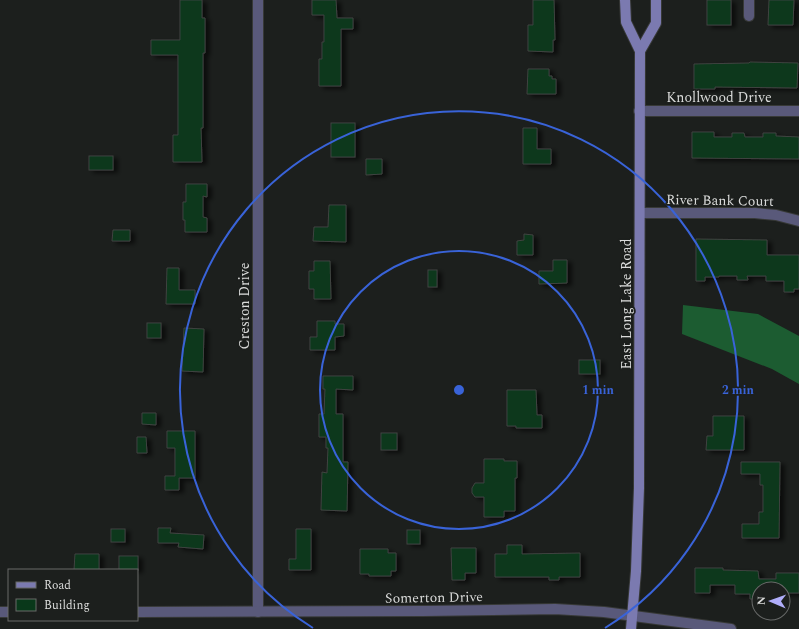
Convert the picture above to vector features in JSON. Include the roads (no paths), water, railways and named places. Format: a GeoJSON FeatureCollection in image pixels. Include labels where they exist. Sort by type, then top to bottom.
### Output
{"type":"FeatureCollection","features":[{"type":"Feature","properties":{"kind":"main road","name":"East Long Lake Road"},"geometry":{"type":"LineString","coordinates":[[625,0],[626,22],[640,51],[639,488],[636,572],[631,629]]}},
{"type":"Feature","properties":{"kind":"main road","name":"East Long Lake Road"},"geometry":{"type":"LineString","coordinates":[[640,51],[656,23],[656,0]]}},
{"type":"Feature","properties":{"kind":"street","name":"Creston Drive"},"geometry":{"type":"LineString","coordinates":[[258,0],[258,612]]}},
{"type":"Feature","properties":{"kind":"street"},"geometry":{"type":"LineString","coordinates":[[749,0],[749,16]]}},
{"type":"Feature","properties":{"kind":"street","name":"Knollwood Drive"},"geometry":{"type":"LineString","coordinates":[[639,111],[799,111]]}},
{"type":"Feature","properties":{"kind":"street","name":"River Bank Court"},"geometry":{"type":"LineString","coordinates":[[640,213],[755,213],[776,215],[799,221]]}},
{"type":"Feature","properties":{"kind":"street","name":"Somerton Drive"},"geometry":{"type":"LineString","coordinates":[[138,612],[424,612],[555,609],[604,612],[731,629]]}}]}
